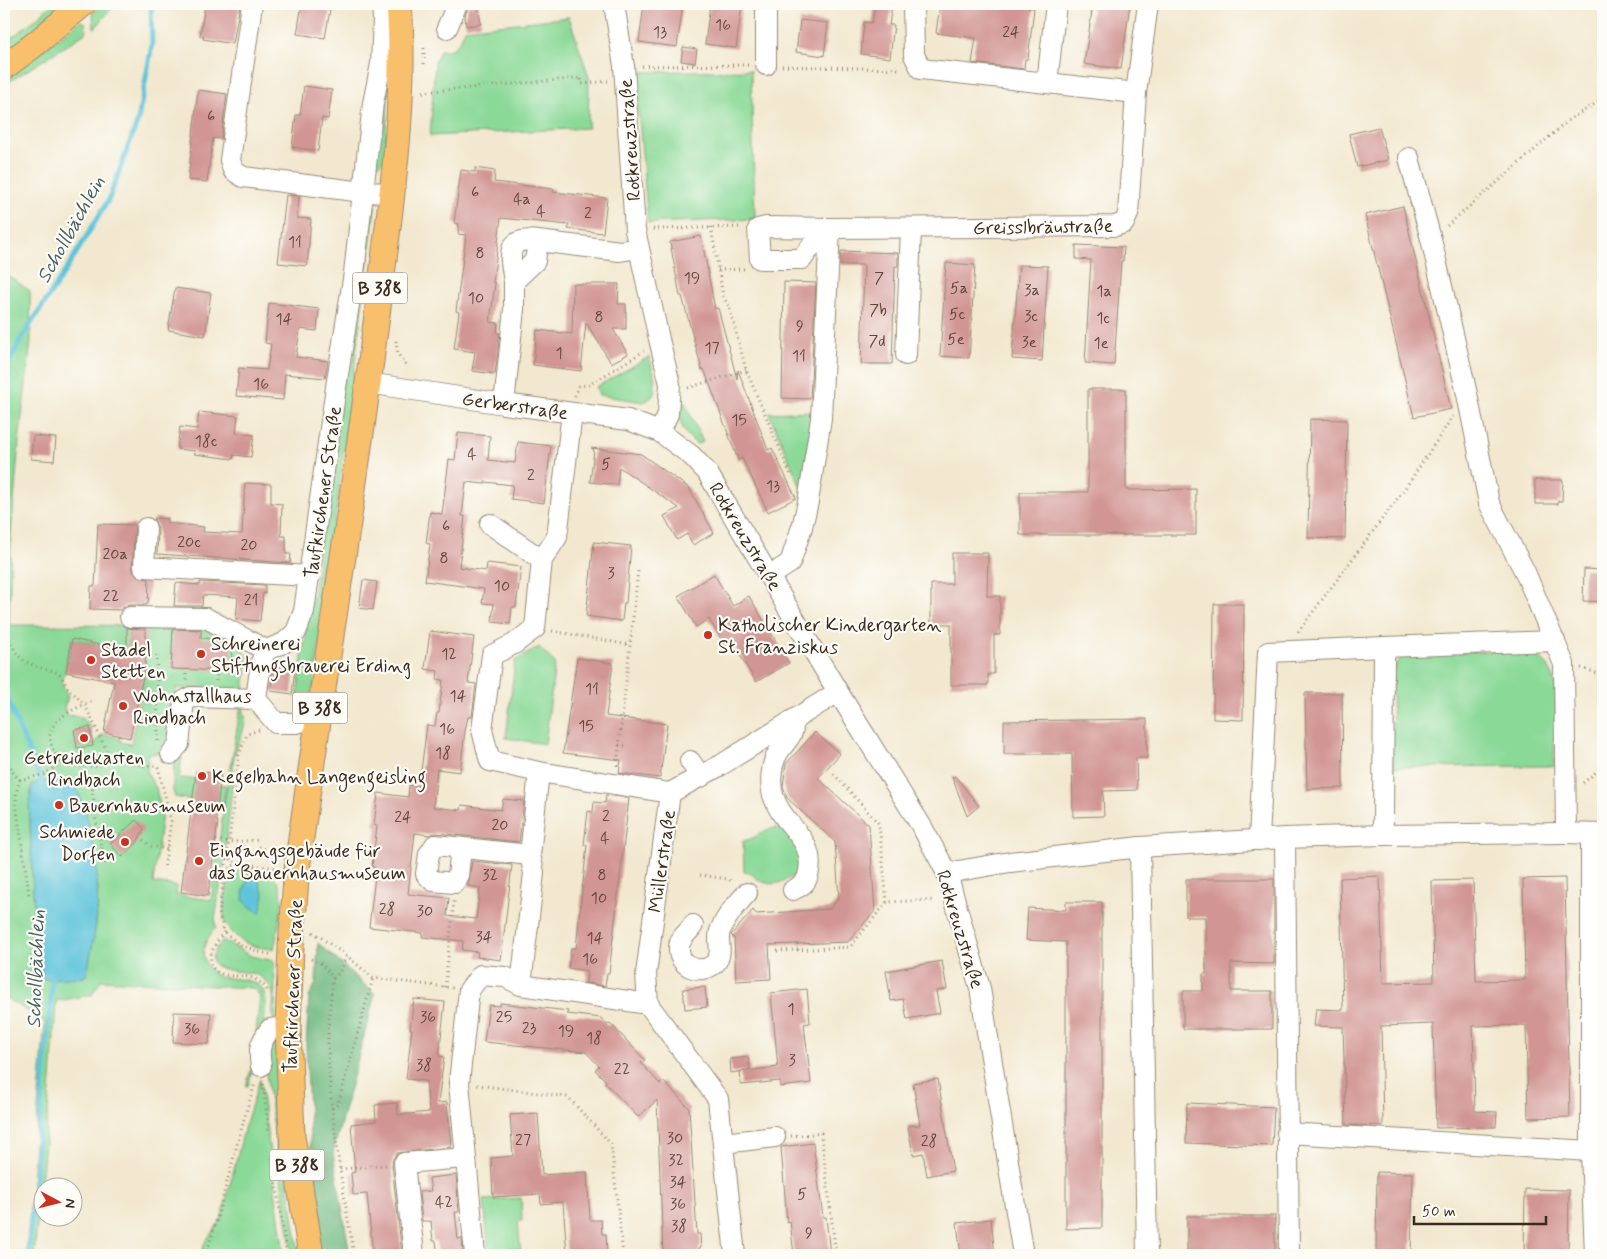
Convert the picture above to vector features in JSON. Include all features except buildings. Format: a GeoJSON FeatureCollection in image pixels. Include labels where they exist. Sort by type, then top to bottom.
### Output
{"type":"FeatureCollection","features":[{"type":"Feature","properties":{"kind":"main road"},"geometry":{"type":"LineString","coordinates":[[4,67],[36,44],[83,4]]}},
{"type":"Feature","properties":{"kind":"main road","name":"Taufkirchener Straße"},"geometry":{"type":"LineString","coordinates":[[311,1255],[292,1136],[288,1026],[296,878],[368,383],[392,193],[402,52],[399,4]]}},
{"type":"Feature","properties":{"kind":"street","name":"Taufkirchener Straße"},"geometry":{"type":"LineString","coordinates":[[266,650],[284,643],[296,632],[304,612],[354,274],[373,104],[381,64],[382,4]]}},
{"type":"Feature","properties":{"kind":"street"},"geometry":{"type":"LineString","coordinates":[[447,28],[457,4]]}},
{"type":"Feature","properties":{"kind":"street","name":"Rotkreuzstraße"},"geometry":{"type":"LineString","coordinates":[[614,4],[624,66],[637,239],[658,340],[670,384],[668,414],[660,432],[692,456],[707,472],[838,692],[922,827],[947,873],[980,988],[1023,1255]]}},
{"type":"Feature","properties":{"kind":"street"},"geometry":{"type":"LineString","coordinates":[[766,4],[766,65]]}},
{"type":"Feature","properties":{"kind":"street"},"geometry":{"type":"LineString","coordinates":[[913,4],[914,55],[921,69],[1136,92]]}},
{"type":"Feature","properties":{"kind":"street"},"geometry":{"type":"LineString","coordinates":[[1047,83],[1056,4]]}},
{"type":"Feature","properties":{"kind":"street","name":"Greisslbräustraße"},"geometry":{"type":"LineString","coordinates":[[758,229],[775,226],[910,228],[1121,225],[1126,221],[1128,214],[1136,92],[1148,4]]}},
{"type":"Feature","properties":{"kind":"street"},"geometry":{"type":"LineString","coordinates":[[250,6],[230,160],[233,170],[243,177],[363,192],[392,193]]}},
{"type":"Feature","properties":{"kind":"street"},"geometry":{"type":"LineString","coordinates":[[1409,158],[1431,239],[1489,503],[1525,572],[1564,664],[1566,834]]}},
{"type":"Feature","properties":{"kind":"street"},"geometry":{"type":"LineString","coordinates":[[758,229],[760,259],[802,258],[816,240],[830,228]]}},
{"type":"Feature","properties":{"kind":"street"},"geometry":{"type":"LineString","coordinates":[[779,570],[790,562],[794,553],[808,502],[823,401],[830,228]]}},
{"type":"Feature","properties":{"kind":"street"},"geometry":{"type":"LineString","coordinates":[[906,356],[910,228]]}},
{"type":"Feature","properties":{"kind":"street"},"geometry":{"type":"LineString","coordinates":[[504,404],[514,309],[511,249],[524,239],[620,251],[637,239]]}},
{"type":"Feature","properties":{"kind":"street","name":"Gerberstraße"},"geometry":{"type":"LineString","coordinates":[[368,383],[504,404],[628,420],[660,432]]}},
{"type":"Feature","properties":{"kind":"street"},"geometry":{"type":"LineString","coordinates":[[572,413],[557,536],[542,560],[535,628],[514,644],[492,655],[482,730],[490,760],[539,772],[670,793]]}},
{"type":"Feature","properties":{"kind":"street"},"geometry":{"type":"LineString","coordinates":[[490,524],[542,560]]}},
{"type":"Feature","properties":{"kind":"street"},"geometry":{"type":"LineString","coordinates":[[146,528],[144,566],[310,576]]}},
{"type":"Feature","properties":{"kind":"street"},"geometry":{"type":"LineString","coordinates":[[130,617],[206,618],[266,650],[261,662],[256,699],[276,723],[297,723],[318,717]]}},
{"type":"Feature","properties":{"kind":"street"},"geometry":{"type":"LineString","coordinates":[[1259,840],[1268,652],[1555,641]]}},
{"type":"Feature","properties":{"kind":"street"},"geometry":{"type":"LineString","coordinates":[[1383,835],[1384,647]]}},
{"type":"Feature","properties":{"kind":"street","name":"Müllerstraße"},"geometry":{"type":"LineString","coordinates":[[648,1004],[646,974],[670,793],[695,769],[750,757],[793,720],[838,692]]}},
{"type":"Feature","properties":{"kind":"street"},"geometry":{"type":"LineString","coordinates":[[161,757],[179,744],[184,700],[191,697],[256,699]]}},
{"type":"Feature","properties":{"kind":"street"},"geometry":{"type":"LineString","coordinates":[[793,720],[793,733],[777,754],[771,784],[774,798],[781,812],[805,843],[809,854],[808,879],[804,885],[793,890]]}},
{"type":"Feature","properties":{"kind":"street"},"geometry":{"type":"LineString","coordinates":[[521,985],[534,873],[530,855],[539,772]]}},
{"type":"Feature","properties":{"kind":"street"},"geometry":{"type":"LineString","coordinates":[[947,873],[1010,862],[1140,847],[1285,838],[1383,835],[1597,834],[1591,1151],[1595,1255]]}},
{"type":"Feature","properties":{"kind":"street"},"geometry":{"type":"LineString","coordinates":[[1285,838],[1289,1255]]}},
{"type":"Feature","properties":{"kind":"street"},"geometry":{"type":"LineString","coordinates":[[461,848],[458,876],[454,883],[433,881],[426,874],[428,854],[435,845],[530,855]]}},
{"type":"Feature","properties":{"kind":"street"},"geometry":{"type":"LineString","coordinates":[[1140,847],[1147,1255]]}},
{"type":"Feature","properties":{"kind":"street"},"geometry":{"type":"LineString","coordinates":[[694,925],[680,940],[678,946],[680,957],[692,968],[708,968],[717,961],[719,956],[721,946],[719,933],[727,916],[747,893]]}},
{"type":"Feature","properties":{"kind":"street"},"geometry":{"type":"LineString","coordinates":[[475,1255],[459,1082],[469,990],[480,975],[505,978],[521,985],[648,1004],[718,1099],[735,1255]]}},
{"type":"Feature","properties":{"kind":"street"},"geometry":{"type":"LineString","coordinates":[[261,1066],[259,1052],[262,1040],[270,1029],[288,1026]]}},
{"type":"Feature","properties":{"kind":"street"},"geometry":{"type":"LineString","coordinates":[[1287,1134],[1591,1151]]}},
{"type":"Feature","properties":{"kind":"street"},"geometry":{"type":"LineString","coordinates":[[723,1143],[776,1137]]}},
{"type":"Feature","properties":{"kind":"street"},"geometry":{"type":"LineString","coordinates":[[414,1255],[404,1163],[465,1158]]}},
{"type":"Feature","properties":{"kind":"path"},"geometry":{"type":"LineString","coordinates":[[423,92],[581,78],[582,84],[624,79]]}},
{"type":"Feature","properties":{"kind":"path"},"geometry":{"type":"LineString","coordinates":[[1431,239],[1570,119],[1603,99]]}},
{"type":"Feature","properties":{"kind":"path"},"geometry":{"type":"LineString","coordinates":[[637,239],[710,227],[749,226],[758,229]]}},
{"type":"Feature","properties":{"kind":"path"},"geometry":{"type":"LineString","coordinates":[[710,227],[723,296],[729,306],[746,370],[799,493],[808,502]]}},
{"type":"Feature","properties":{"kind":"path"},"geometry":{"type":"LineString","coordinates":[[572,413],[579,386],[589,385],[640,354],[658,340]]}},
{"type":"Feature","properties":{"kind":"path"},"geometry":{"type":"LineString","coordinates":[[683,390],[746,370]]}},
{"type":"Feature","properties":{"kind":"path"},"geometry":{"type":"LineString","coordinates":[[1284,651],[1406,487],[1466,394]]}},
{"type":"Feature","properties":{"kind":"path"},"geometry":{"type":"LineString","coordinates":[[615,784],[638,571]]}},
{"type":"Feature","properties":{"kind":"path"},"geometry":{"type":"LineString","coordinates":[[4,625],[12,648],[19,657],[28,664],[59,673],[67,687],[85,705],[111,760]]}},
{"type":"Feature","properties":{"kind":"path"},"geometry":{"type":"LineString","coordinates":[[535,628],[630,645]]}},
{"type":"Feature","properties":{"kind":"path"},"geometry":{"type":"LineString","coordinates":[[157,655],[161,757],[171,821],[164,870]]}},
{"type":"Feature","properties":{"kind":"path"},"geometry":{"type":"LineString","coordinates":[[61,764],[51,745],[50,736],[53,727],[64,714],[95,700]]}},
{"type":"Feature","properties":{"kind":"path"},"geometry":{"type":"LineString","coordinates":[[276,723],[247,734],[239,755],[219,912],[224,932],[239,944],[259,952],[276,955]]}},
{"type":"Feature","properties":{"kind":"path"},"geometry":{"type":"LineString","coordinates":[[619,745],[628,746]]}},
{"type":"Feature","properties":{"kind":"path"},"geometry":{"type":"LineString","coordinates":[[4,754],[14,774],[20,780]]}},
{"type":"Feature","properties":{"kind":"path"},"geometry":{"type":"LineString","coordinates":[[20,780],[45,774],[61,764],[97,766],[111,760],[146,766],[161,757]]}},
{"type":"Feature","properties":{"kind":"path"},"geometry":{"type":"LineString","coordinates":[[83,766],[92,784],[96,822],[106,866]]}},
{"type":"Feature","properties":{"kind":"path"},"geometry":{"type":"LineString","coordinates":[[777,951],[850,947],[887,902],[879,824],[834,774]]}},
{"type":"Feature","properties":{"kind":"path"},"geometry":{"type":"LineString","coordinates":[[20,780],[16,793],[16,804],[29,894]]}},
{"type":"Feature","properties":{"kind":"path"},"geometry":{"type":"LineString","coordinates":[[144,840],[151,846],[167,849]]}},
{"type":"Feature","properties":{"kind":"path"},"geometry":{"type":"LineString","coordinates":[[216,840],[229,842],[260,840]]}},
{"type":"Feature","properties":{"kind":"path"},"geometry":{"type":"LineString","coordinates":[[259,847],[272,852]]}},
{"type":"Feature","properties":{"kind":"path"},"geometry":{"type":"LineString","coordinates":[[226,856],[239,864],[285,869]]}},
{"type":"Feature","properties":{"kind":"path"},"geometry":{"type":"LineString","coordinates":[[224,870],[239,864]]}},
{"type":"Feature","properties":{"kind":"path"},"geometry":{"type":"LineString","coordinates":[[211,880],[223,881]]}},
{"type":"Feature","properties":{"kind":"path"},"geometry":{"type":"LineString","coordinates":[[311,924],[312,931],[347,956],[373,978],[445,987],[454,883]]}},
{"type":"Feature","properties":{"kind":"path"},"geometry":{"type":"LineString","coordinates":[[887,902],[936,900]]}},
{"type":"Feature","properties":{"kind":"path"},"geometry":{"type":"LineString","coordinates":[[224,932],[211,951],[210,960],[214,969],[222,974],[252,978],[263,984],[268,991],[269,998]]}},
{"type":"Feature","properties":{"kind":"path"},"geometry":{"type":"LineString","coordinates":[[797,944],[798,950]]}},
{"type":"Feature","properties":{"kind":"path"},"geometry":{"type":"LineString","coordinates":[[333,978],[342,970],[343,962],[347,956]]}},
{"type":"Feature","properties":{"kind":"path"},"geometry":{"type":"LineString","coordinates":[[307,957],[322,964],[333,978],[328,1038],[332,1108],[354,1255]]}},
{"type":"Feature","properties":{"kind":"path"},"geometry":{"type":"LineString","coordinates":[[332,1108],[338,1104],[373,978]]}},
{"type":"Feature","properties":{"kind":"path"},"geometry":{"type":"LineString","coordinates":[[206,1255],[221,1208],[246,1112],[261,1066]]}},
{"type":"Feature","properties":{"kind":"path"},"geometry":{"type":"LineString","coordinates":[[459,1082],[568,1097],[611,1144],[623,1255]]}},
{"type":"Feature","properties":{"kind":"path"},"geometry":{"type":"LineString","coordinates":[[776,1137],[821,1133],[836,1255]]}},
{"type":"Feature","properties":{"kind":"path"},"geometry":{"type":"LineString","coordinates":[[340,1169],[404,1163]]}},
{"type":"Feature","properties":{"kind":"green space"},"geometry":{"type":"Polygon","coordinates":[[[52,4],[66,4],[4,56],[4,43],[36,19],[52,4]]]}},
{"type":"Feature","properties":{"kind":"green space"},"geometry":{"type":"Polygon","coordinates":[[[102,4],[112,4],[111,9],[94,28],[93,13],[102,4]]]}},
{"type":"Feature","properties":{"kind":"green space"},"geometry":{"type":"Polygon","coordinates":[[[569,17],[589,77],[588,128],[430,136],[435,62],[440,50],[454,48],[465,29],[569,17]]]}},
{"type":"Feature","properties":{"kind":"green space"},"geometry":{"type":"Polygon","coordinates":[[[392,18],[385,159],[379,165],[371,164],[392,18]]]}},
{"type":"Feature","properties":{"kind":"green space"},"geometry":{"type":"Polygon","coordinates":[[[81,21],[85,22],[86,31],[84,34],[4,85],[4,80],[81,21]]]}},
{"type":"Feature","properties":{"kind":"green space"},"geometry":{"type":"Polygon","coordinates":[[[751,70],[755,219],[648,223],[635,72],[751,70]]]}},
{"type":"Feature","properties":{"kind":"green space"},"geometry":{"type":"Polygon","coordinates":[[[368,205],[375,206],[314,684],[311,700],[297,699],[303,650],[313,597],[368,205]]]}},
{"type":"Feature","properties":{"kind":"green space"},"geometry":{"type":"Polygon","coordinates":[[[4,275],[30,291],[31,341],[19,441],[11,534],[9,625],[207,626],[232,637],[248,656],[244,691],[176,688],[172,747],[166,752],[148,754],[147,773],[156,788],[162,813],[153,883],[177,886],[176,895],[211,900],[241,705],[245,721],[233,764],[234,772],[223,868],[215,920],[216,928],[207,940],[203,952],[208,967],[219,977],[247,980],[257,984],[263,990],[266,1011],[260,1044],[248,1086],[246,1086],[253,1062],[260,996],[253,988],[101,980],[92,995],[56,1001],[42,1176],[32,1176],[45,1022],[4,997],[4,275]],[[72,639],[62,684],[68,697],[64,707],[67,716],[80,717],[88,723],[93,745],[103,734],[119,738],[121,742],[131,744],[144,678],[112,670],[116,648],[72,639]],[[29,803],[35,936],[38,948],[53,979],[84,977],[87,973],[96,923],[98,886],[29,803]]]}},
{"type":"Feature","properties":{"kind":"green space"},"geometry":{"type":"Polygon","coordinates":[[[649,357],[655,389],[649,399],[643,402],[599,395],[596,387],[649,357]]]}},
{"type":"Feature","properties":{"kind":"green space"},"geometry":{"type":"Polygon","coordinates":[[[684,401],[703,442],[697,444],[687,435],[682,426],[680,415],[681,402],[684,401]]]}},
{"type":"Feature","properties":{"kind":"green space"},"geometry":{"type":"Polygon","coordinates":[[[814,411],[802,490],[769,413],[814,411]]]}},
{"type":"Feature","properties":{"kind":"green space"},"geometry":{"type":"Polygon","coordinates":[[[539,647],[555,663],[545,744],[506,738],[515,661],[539,647]]]}},
{"type":"Feature","properties":{"kind":"green space"},"geometry":{"type":"Polygon","coordinates":[[[1518,651],[1537,655],[1548,666],[1554,678],[1556,694],[1554,766],[1393,767],[1392,674],[1397,663],[1405,653],[1518,651]]]}},
{"type":"Feature","properties":{"kind":"green space"},"geometry":{"type":"Polygon","coordinates":[[[174,758],[182,758],[179,778],[214,780],[214,784],[226,785],[223,805],[175,797],[173,791],[174,758]]]}},
{"type":"Feature","properties":{"kind":"green space"},"geometry":{"type":"Polygon","coordinates":[[[777,828],[785,830],[803,846],[799,871],[782,882],[771,884],[758,880],[750,873],[744,872],[743,841],[766,830],[777,828]]]}},
{"type":"Feature","properties":{"kind":"green space"},"geometry":{"type":"Polygon","coordinates":[[[253,868],[267,872],[276,879],[280,889],[282,900],[281,912],[274,949],[251,945],[239,939],[224,921],[225,896],[231,877],[234,872],[253,868]]]}},
{"type":"Feature","properties":{"kind":"green space"},"geometry":{"type":"Polygon","coordinates":[[[223,940],[251,956],[274,961],[276,1019],[273,1019],[273,993],[265,981],[257,975],[215,965],[212,960],[223,940]]]}},
{"type":"Feature","properties":{"kind":"green space"},"geometry":{"type":"Polygon","coordinates":[[[318,943],[375,994],[333,1153],[350,1255],[320,1255],[311,1157],[306,1046],[309,997],[316,983],[318,943]]]}},
{"type":"Feature","properties":{"kind":"green space"},"geometry":{"type":"Polygon","coordinates":[[[277,1036],[280,1119],[299,1255],[292,1255],[264,1059],[269,1039],[277,1036]]]}},
{"type":"Feature","properties":{"kind":"green space"},"geometry":{"type":"Polygon","coordinates":[[[260,1079],[284,1255],[201,1255],[205,1242],[221,1220],[245,1126],[260,1079]]]}},
{"type":"Feature","properties":{"kind":"green space"},"geometry":{"type":"Polygon","coordinates":[[[32,1181],[32,1226],[37,1226],[34,1255],[26,1255],[32,1181]]]}},
{"type":"Feature","properties":{"kind":"green space"},"geometry":{"type":"Polygon","coordinates":[[[521,1198],[522,1221],[518,1222],[521,1255],[489,1255],[484,1200],[521,1198]]]}},
{"type":"Feature","properties":{"kind":"water"},"geometry":{"type":"Polygon","coordinates":[[[41,781],[75,784],[82,800],[91,835],[98,888],[96,923],[87,973],[84,977],[43,979],[35,936],[29,803],[32,785],[41,781]]]}},
{"type":"Feature","properties":{"kind":"water"},"geometry":{"type":"Polygon","coordinates":[[[250,877],[257,877],[264,895],[260,913],[243,900],[244,889],[250,877]]]}},
{"type":"Feature","properties":{"kind":"waterway","name":"Schollbächlein"},"geometry":{"type":"LineString","coordinates":[[4,372],[21,339],[109,199],[138,120],[152,45],[151,4]]}},
{"type":"Feature","properties":{"kind":"waterway","name":"Schollbächlein"},"geometry":{"type":"LineString","coordinates":[[4,691],[41,781],[41,786]]}},
{"type":"Feature","properties":{"kind":"waterway","name":"Schollbächlein"},"geometry":{"type":"LineString","coordinates":[[28,1255],[53,974]]}},
{"type":"Feature","properties":{"kind":"place","name":"Katholischer Kindergarten St. Franziskus"},"geometry":{"type":"Point","coordinates":[708,635]}},
{"type":"Feature","properties":{"kind":"place","name":"Schreinerei Stiftungsbrauerei Erding"},"geometry":{"type":"Point","coordinates":[201,654]}},
{"type":"Feature","properties":{"kind":"place","name":"Stadel Stetten"},"geometry":{"type":"Point","coordinates":[91,660]}},
{"type":"Feature","properties":{"kind":"place","name":"Wohnstallhaus Rindbach"},"geometry":{"type":"Point","coordinates":[123,706]}},
{"type":"Feature","properties":{"kind":"place","name":"Getreidekasten Rindbach"},"geometry":{"type":"Point","coordinates":[84,738]}},
{"type":"Feature","properties":{"kind":"place","name":"Kegelbahn Langengeisling"},"geometry":{"type":"Point","coordinates":[202,776]}},
{"type":"Feature","properties":{"kind":"place","name":"Bauernhausmuseum"},"geometry":{"type":"Point","coordinates":[59,805]}},
{"type":"Feature","properties":{"kind":"place","name":"Schmiede Dorfen"},"geometry":{"type":"Point","coordinates":[125,842]}},
{"type":"Feature","properties":{"kind":"place","name":"Eingangsgebäude für das Bauernhausmuseum"},"geometry":{"type":"Point","coordinates":[199,861]}}]}
